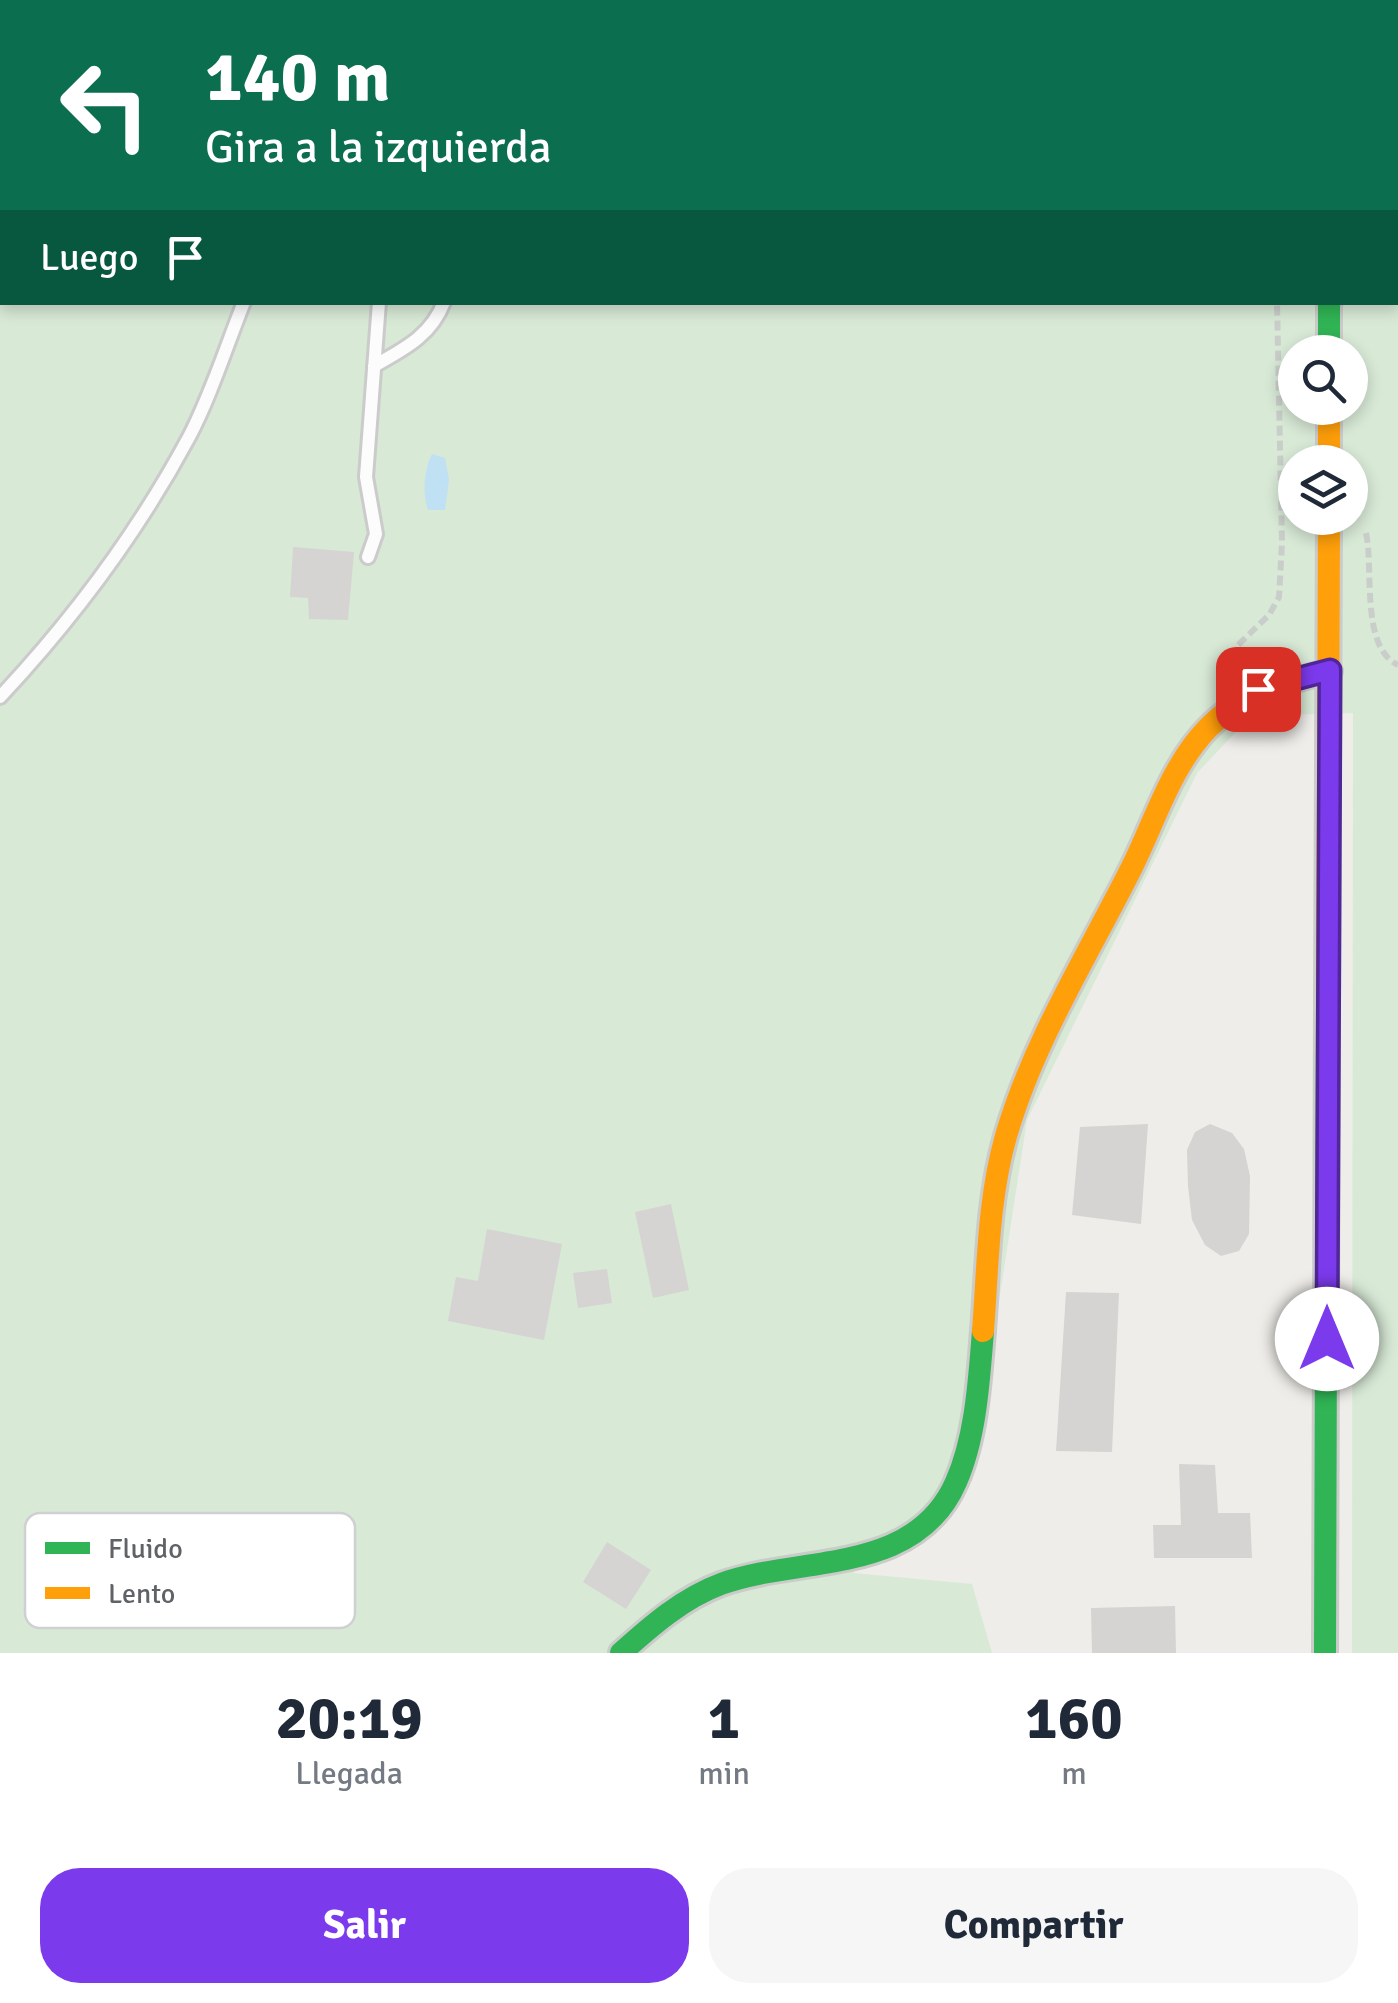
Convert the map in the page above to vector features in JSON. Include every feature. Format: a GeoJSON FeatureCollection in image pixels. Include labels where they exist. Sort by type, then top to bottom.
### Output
{"type":"FeatureCollection","features":[{"type":"Feature","properties":{"kind":"street"},"geometry":{"type":"LineString","coordinates":[[1329,305],[1329,335]]}},
{"type":"Feature","properties":{"kind":"street"},"geometry":{"type":"LineString","coordinates":[[1325,1653],[1329,535]]}},
{"type":"Feature","properties":{"kind":"street"},"geometry":{"type":"LineString","coordinates":[[621,1653],[653,1624],[725,1583],[866,1559],[910,1537],[945,1505],[968,1445],[997,1174],[1018,1096],[1171,787],[1207,729],[1258,689],[1330,670]]}},
{"type":"Feature","properties":{"kind":"lane"},"geometry":{"type":"LineString","coordinates":[[0,697],[46,648],[125,544],[190,435],[243,305]]}},
{"type":"Feature","properties":{"kind":"lane"},"geometry":{"type":"LineString","coordinates":[[368,557],[376,534],[366,477],[378,305]]}},
{"type":"Feature","properties":{"kind":"lane"},"geometry":{"type":"LineString","coordinates":[[374,366],[413,344],[437,322],[443,305]]}},
{"type":"Feature","properties":{"kind":"path"},"geometry":{"type":"LineString","coordinates":[[1277,305],[1280,445]]}},
{"type":"Feature","properties":{"kind":"path"},"geometry":{"type":"LineString","coordinates":[[1246,698],[1228,674],[1229,662],[1238,645],[1270,615],[1279,597],[1281,535]]}},
{"type":"Feature","properties":{"kind":"path"},"geometry":{"type":"LineString","coordinates":[[1364,535],[1373,626],[1381,652],[1398,665]]}},
{"type":"Feature","properties":{"kind":"green space"},"geometry":{"type":"Polygon","coordinates":[[[0,305],[1398,305],[1398,1653],[1352,1653],[1353,713],[1251,716],[1197,773],[1027,1120],[971,1482],[853,1573],[972,1584],[992,1653],[0,1653],[0,305]]]}},
{"type":"Feature","properties":{"kind":"water"},"geometry":{"type":"Polygon","coordinates":[[[432,454],[445,458],[449,480],[445,510],[428,510],[426,503],[425,482],[432,454]]]}},
{"type":"Feature","properties":{"kind":"building"},"geometry":{"type":"Polygon","coordinates":[[[293,547],[354,552],[348,620],[309,619],[308,598],[290,597],[293,547]]]}},
{"type":"Feature","properties":{"kind":"building"},"geometry":{"type":"Polygon","coordinates":[[[1148,1124],[1141,1224],[1072,1215],[1080,1127],[1148,1124]]]}},
{"type":"Feature","properties":{"kind":"building"},"geometry":{"type":"Polygon","coordinates":[[[1210,1124],[1232,1133],[1244,1149],[1250,1176],[1249,1234],[1239,1251],[1221,1256],[1205,1245],[1192,1220],[1188,1186],[1187,1150],[1195,1132],[1210,1124]]]}},
{"type":"Feature","properties":{"kind":"building"},"geometry":{"type":"Polygon","coordinates":[[[671,1204],[689,1290],[653,1298],[635,1212],[671,1204]]]}},
{"type":"Feature","properties":{"kind":"building"},"geometry":{"type":"Polygon","coordinates":[[[487,1229],[562,1244],[544,1340],[448,1321],[456,1277],[478,1281],[487,1229]]]}},
{"type":"Feature","properties":{"kind":"building"},"geometry":{"type":"Polygon","coordinates":[[[607,1269],[612,1303],[578,1308],[573,1273],[607,1269]]]}},
{"type":"Feature","properties":{"kind":"building"},"geometry":{"type":"Polygon","coordinates":[[[1066,1292],[1119,1293],[1112,1452],[1056,1451],[1066,1292]]]}},
{"type":"Feature","properties":{"kind":"building"},"geometry":{"type":"Polygon","coordinates":[[[1179,1464],[1215,1465],[1218,1513],[1250,1513],[1252,1558],[1154,1558],[1153,1525],[1181,1525],[1179,1464]]]}},
{"type":"Feature","properties":{"kind":"building"},"geometry":{"type":"Polygon","coordinates":[[[607,1542],[651,1570],[626,1609],[583,1582],[607,1542]]]}},
{"type":"Feature","properties":{"kind":"building"},"geometry":{"type":"Polygon","coordinates":[[[1175,1606],[1176,1653],[1092,1653],[1091,1608],[1175,1606]]]}},
{"type":"Feature","properties":{"kind":"traffic: fast"},"geometry":{"type":"LineString","coordinates":[[1329,305],[1329,335]]}},
{"type":"Feature","properties":{"kind":"traffic: fast"},"geometry":{"type":"LineString","coordinates":[[1325,1653],[1327,1009]]}},
{"type":"Feature","properties":{"kind":"traffic: fast"},"geometry":{"type":"LineString","coordinates":[[621,1653],[668,1614],[721,1584],[853,1557],[885,1548],[913,1534],[937,1512],[963,1465],[976,1408],[983,1331]]}},
{"type":"Feature","properties":{"kind":"traffic: slow"},"geometry":{"type":"LineString","coordinates":[[1329,425],[1329,445]]}},
{"type":"Feature","properties":{"kind":"traffic: slow"},"geometry":{"type":"LineString","coordinates":[[1327,1009],[1329,535]]}},
{"type":"Feature","properties":{"kind":"traffic: slow"},"geometry":{"type":"LineString","coordinates":[[983,1331],[996,1184],[1018,1100],[1047,1032],[1174,777],[1195,743],[1235,706],[1281,685],[1330,671]]}},
{"type":"Feature","properties":{"kind":"route"},"geometry":{"type":"LineString","coordinates":[[1258,689],[1330,670],[1327,1339]]}}]}
